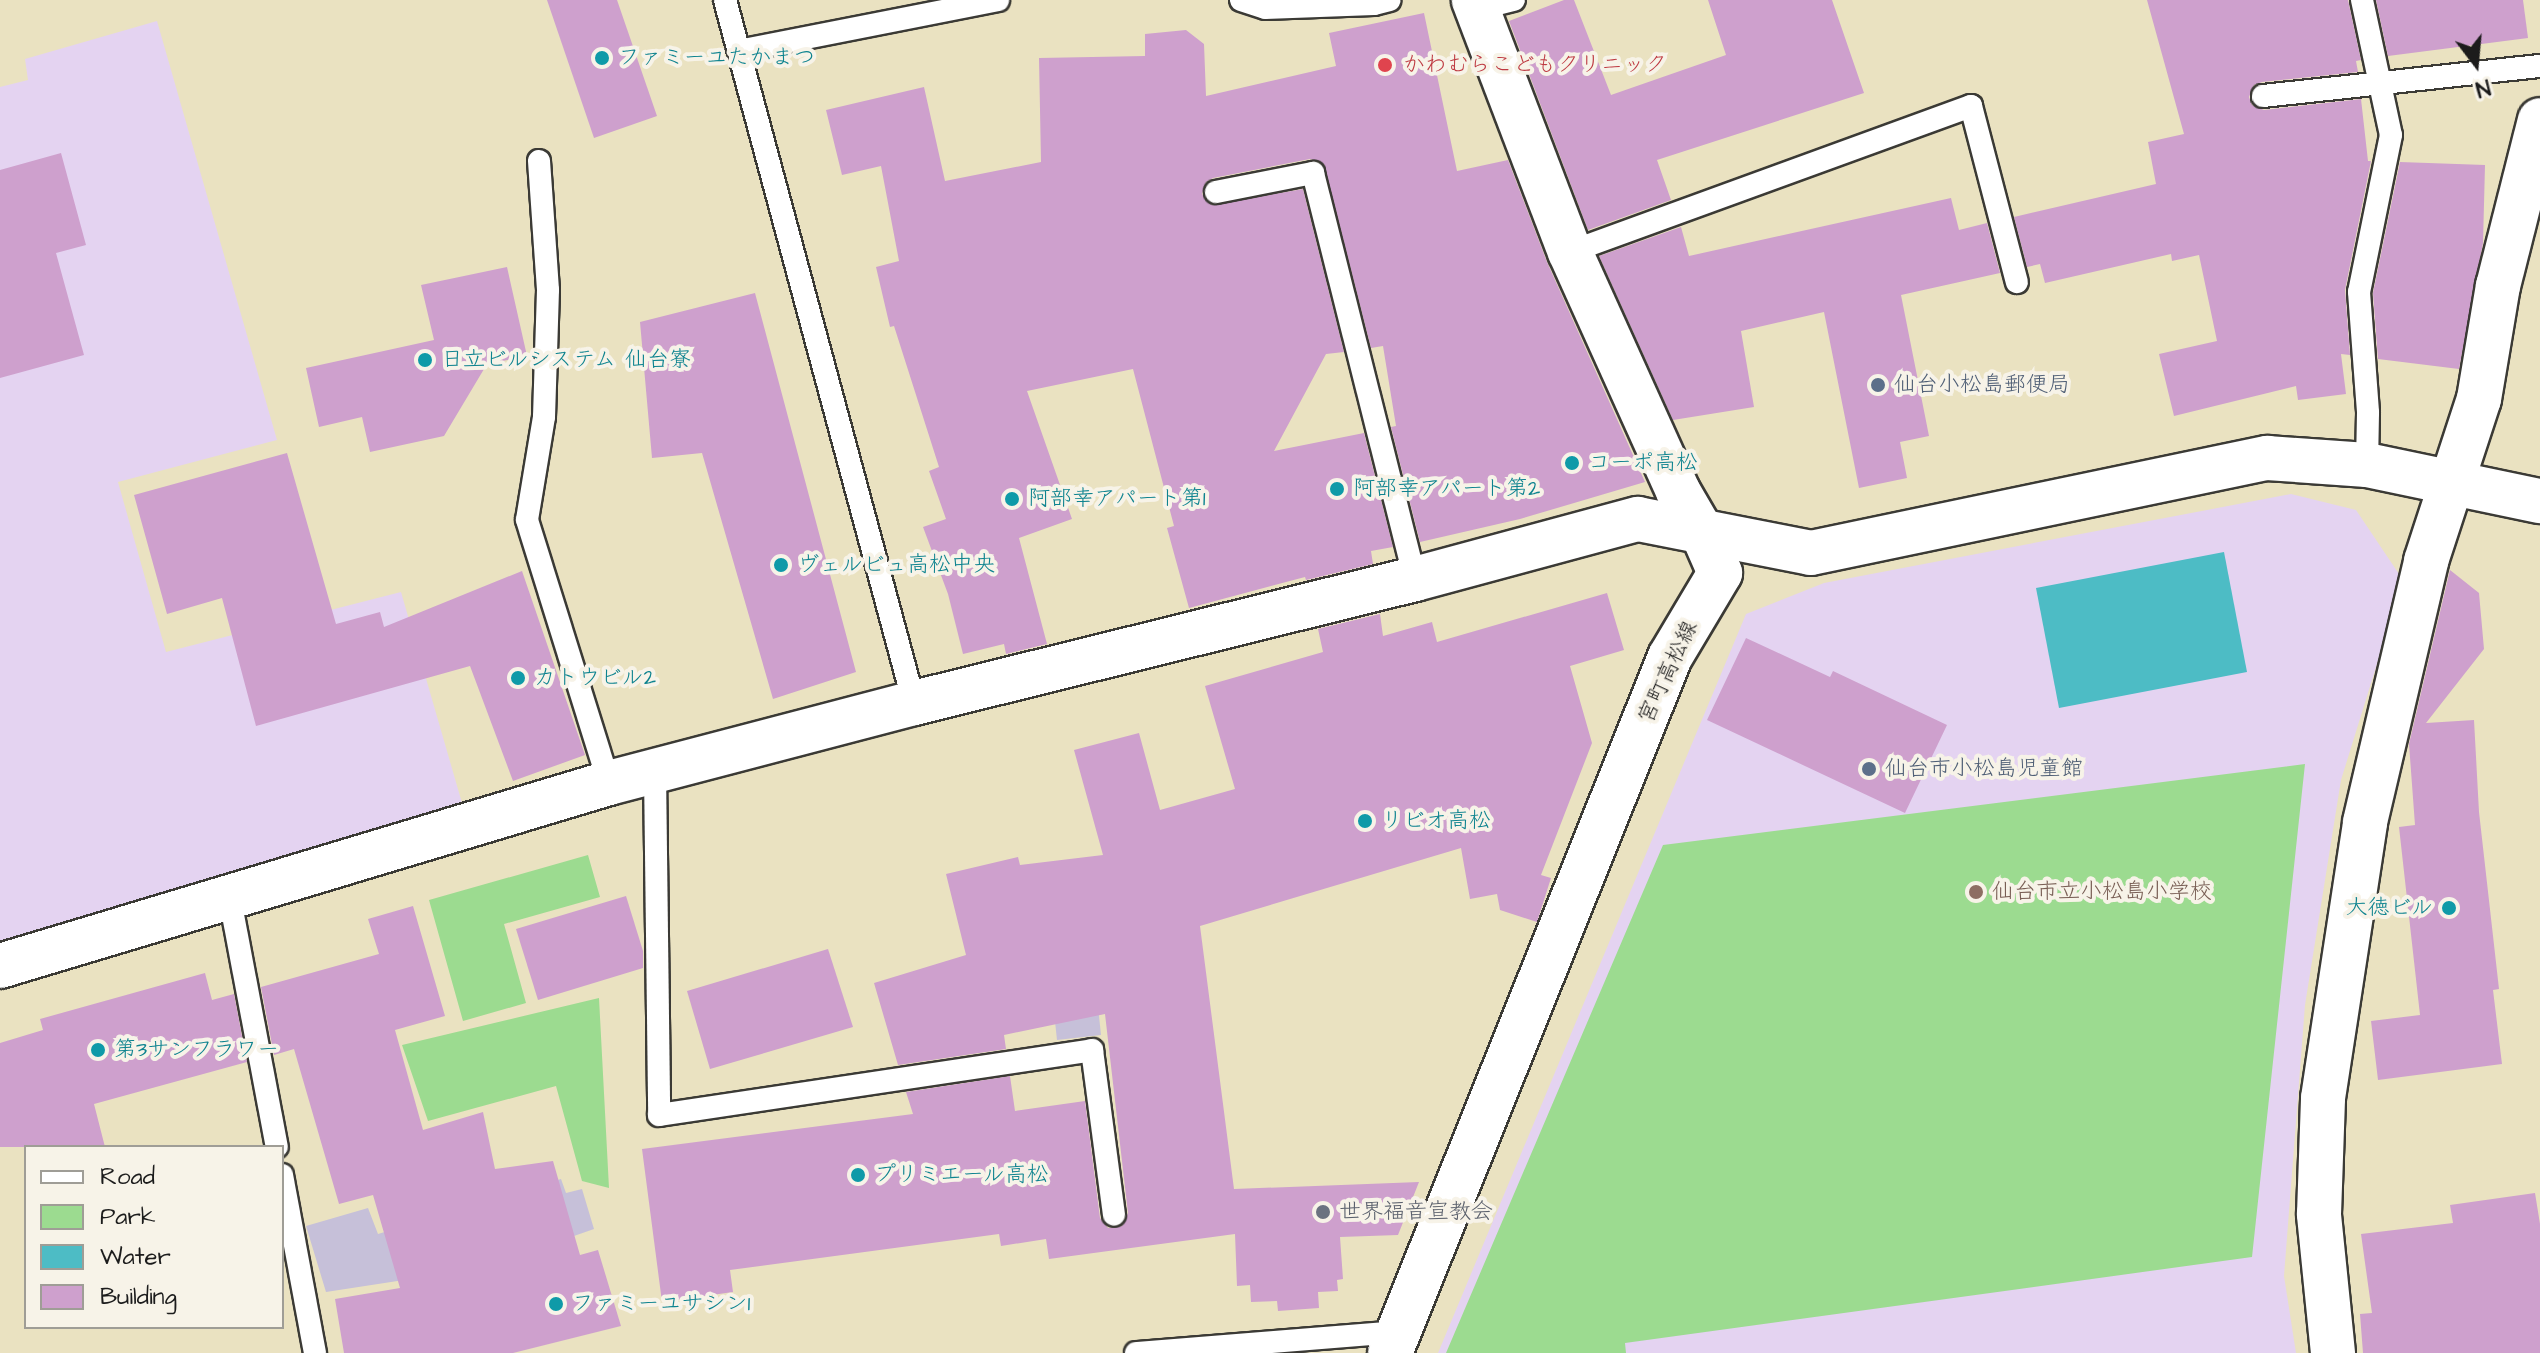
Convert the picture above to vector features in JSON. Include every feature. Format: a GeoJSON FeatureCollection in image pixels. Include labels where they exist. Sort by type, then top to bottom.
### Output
{"type":"FeatureCollection","features":[{"type":"Feature","properties":{"kind":"street","name":"宮町高松線"},"geometry":{"type":"LineString","coordinates":[[1394,1342],[1670,657],[1720,573],[1703,534],[1678,491],[1570,252],[1488,3]]}},
{"type":"Feature","properties":{"kind":"street"},"geometry":{"type":"LineString","coordinates":[[2333,1353],[2319,1214],[2323,1098],[2365,822],[2426,561],[2479,399],[2498,286],[2540,120]]}},
{"type":"Feature","properties":{"kind":"street"},"geometry":{"type":"LineString","coordinates":[[0,966],[609,783],[914,703],[1415,579],[1638,519],[1811,553],[2267,458],[2367,465],[2540,501]]}},
{"type":"Feature","properties":{"kind":"lane"},"geometry":{"type":"LineString","coordinates":[[725,0],[914,703]]}},
{"type":"Feature","properties":{"kind":"lane"},"geometry":{"type":"LineString","coordinates":[[739,51],[998,0]]}},
{"type":"Feature","properties":{"kind":"lane"},"geometry":{"type":"LineString","coordinates":[[1241,0],[1265,8],[1374,4],[1390,0]]}},
{"type":"Feature","properties":{"kind":"lane"},"geometry":{"type":"LineString","coordinates":[[2362,0],[2382,81],[2391,135],[2359,292],[2368,413],[2367,465]]}},
{"type":"Feature","properties":{"kind":"lane"},"geometry":{"type":"LineString","coordinates":[[2263,96],[2540,66]]}},
{"type":"Feature","properties":{"kind":"lane"},"geometry":{"type":"LineString","coordinates":[[1570,252],[1971,106],[2017,282]]}},
{"type":"Feature","properties":{"kind":"lane"},"geometry":{"type":"LineString","coordinates":[[539,161],[548,290],[544,417],[527,520],[609,783]]}},
{"type":"Feature","properties":{"kind":"lane"},"geometry":{"type":"LineString","coordinates":[[1216,192],[1313,173],[1415,579]]}},
{"type":"Feature","properties":{"kind":"lane"},"geometry":{"type":"LineString","coordinates":[[655,771],[659,1115],[1092,1050],[1114,1215]]}},
{"type":"Feature","properties":{"kind":"lane"},"geometry":{"type":"LineString","coordinates":[[230,899],[277,1145]]}},
{"type":"Feature","properties":{"kind":"lane"},"geometry":{"type":"LineString","coordinates":[[284,1186],[315,1353]]}},
{"type":"Feature","properties":{"kind":"lane"},"geometry":{"type":"LineString","coordinates":[[1136,1353],[1394,1342]]}},
{"type":"Feature","properties":{"kind":"shaded area"},"geometry":{"type":"Polygon","coordinates":[[[157,21],[277,440],[118,482],[166,652],[401,592],[462,803],[0,950],[0,87],[28,80],[25,59],[157,21]]]}},
{"type":"Feature","properties":{"kind":"shaded area","name":"仙台市立小松島小学校"},"geometry":{"type":"Polygon","coordinates":[[[2291,494],[2356,510],[2403,580],[2341,780],[2305,1005],[2284,1276],[2296,1353],[1438,1353],[1746,614],[1824,583],[2291,494]]]}},
{"type":"Feature","properties":{"kind":"shaded area"},"geometry":{"type":"Polygon","coordinates":[[[1095,978],[1101,1035],[1057,1040],[1051,983],[1095,978]]]}},
{"type":"Feature","properties":{"kind":"shaded area"},"geometry":{"type":"Polygon","coordinates":[[[561,1179],[566,1193],[582,1189],[594,1229],[482,1268],[326,1292],[306,1226],[368,1208],[378,1234],[561,1179]]]}},
{"type":"Feature","properties":{"kind":"green space","name":"仙台市立小松島小学校"},"geometry":{"type":"Polygon","coordinates":[[[2305,764],[2252,1257],[1625,1343],[1626,1353],[1446,1353],[1663,845],[2305,764]]]}},
{"type":"Feature","properties":{"kind":"green space"},"geometry":{"type":"Polygon","coordinates":[[[588,855],[600,897],[504,924],[526,1003],[463,1021],[429,900],[588,855]]]}},
{"type":"Feature","properties":{"kind":"green space"},"geometry":{"type":"Polygon","coordinates":[[[599,998],[609,1188],[582,1181],[556,1086],[428,1121],[402,1045],[599,998]]]}},
{"type":"Feature","properties":{"kind":"water"},"geometry":{"type":"Polygon","coordinates":[[[2224,552],[2247,672],[2059,708],[2036,588],[2224,552]]]}},
{"type":"Feature","properties":{"kind":"building","name":"ファミーユたかまつ"},"geometry":{"type":"Polygon","coordinates":[[[547,0],[617,0],[657,116],[594,138],[547,0]]]}},
{"type":"Feature","properties":{"kind":"building"},"geometry":{"type":"Polygon","coordinates":[[[1564,0],[1574,0],[1611,95],[1726,55],[1708,0],[1832,0],[1864,93],[1657,160],[1671,200],[1588,230],[1509,21],[1564,0]]]}},
{"type":"Feature","properties":{"kind":"building"},"geometry":{"type":"Polygon","coordinates":[[[2147,0],[2348,0],[2361,60],[2356,61],[2358,72],[2262,82],[2254,85],[2249,97],[2252,105],[2264,110],[2361,99],[2368,161],[2371,161],[2345,290],[2350,355],[2341,354],[2346,394],[2298,400],[2296,386],[2174,416],[2159,354],[2217,341],[2199,255],[2172,261],[2171,254],[2045,283],[2040,264],[2027,267],[2014,217],[2156,184],[2148,142],[2184,134],[2147,0]]]}},
{"type":"Feature","properties":{"kind":"building"},"geometry":{"type":"Polygon","coordinates":[[[2376,0],[2523,0],[2528,38],[2388,56],[2376,0]]]}},
{"type":"Feature","properties":{"kind":"building"},"geometry":{"type":"Polygon","coordinates":[[[1424,13],[1457,171],[1508,160],[1547,262],[1645,482],[1520,519],[1420,542],[1391,427],[1396,426],[1383,346],[1371,348],[1324,164],[1310,159],[1213,178],[1206,182],[1202,194],[1212,205],[1303,189],[1344,352],[1326,354],[1274,451],[1364,433],[1393,547],[1371,551],[1373,564],[1306,580],[1305,577],[1189,608],[1167,528],[1174,526],[1133,369],[1027,391],[1072,519],[1019,538],[1047,644],[1006,654],[1004,644],[963,654],[948,594],[923,527],[946,519],[929,471],[939,467],[894,326],[890,327],[876,267],[899,261],[881,166],[842,175],[826,110],[924,87],[945,181],[1041,162],[1039,58],[1145,56],[1145,34],[1186,30],[1204,44],[1206,96],[1336,66],[1329,33],[1424,13]]]}},
{"type":"Feature","properties":{"kind":"building"},"geometry":{"type":"Polygon","coordinates":[[[61,153],[86,245],[56,253],[84,355],[0,378],[0,170],[61,153]]]}},
{"type":"Feature","properties":{"kind":"building"},"geometry":{"type":"Polygon","coordinates":[[[2400,162],[2485,165],[2483,243],[2459,369],[2378,359],[2373,293],[2400,162]]]}},
{"type":"Feature","properties":{"kind":"building"},"geometry":{"type":"Polygon","coordinates":[[[1951,198],[1959,230],[1987,223],[2000,273],[1901,295],[1929,436],[1900,442],[1907,478],[1859,488],[1824,312],[1741,331],[1754,407],[1673,420],[1599,256],[1681,227],[1689,256],[1951,198]]]}},
{"type":"Feature","properties":{"kind":"building","name":"日立ビルシステム 仙台寮"},"geometry":{"type":"Polygon","coordinates":[[[507,267],[527,356],[487,364],[444,436],[370,452],[362,417],[319,427],[306,368],[434,340],[421,285],[507,267]]]}},
{"type":"Feature","properties":{"kind":"building","name":"ヴェルビュ高松中央"},"geometry":{"type":"Polygon","coordinates":[[[755,293],[856,672],[773,699],[702,453],[652,458],[640,322],[755,293]]]}},
{"type":"Feature","properties":{"kind":"building"},"geometry":{"type":"Polygon","coordinates":[[[287,453],[336,624],[380,612],[384,627],[522,571],[585,755],[513,781],[470,666],[256,726],[222,598],[167,614],[134,495],[287,453]]]}},
{"type":"Feature","properties":{"kind":"building"},"geometry":{"type":"Polygon","coordinates":[[[2450,570],[2479,593],[2484,649],[2426,723],[2474,720],[2479,812],[2499,989],[2493,990],[2502,1064],[2378,1080],[2371,1021],[2420,1015],[2399,827],[2415,825],[2409,744],[2450,570]]]}},
{"type":"Feature","properties":{"kind":"building"},"geometry":{"type":"Polygon","coordinates":[[[1607,593],[1624,650],[1570,666],[1592,743],[1541,875],[1551,878],[1537,922],[1500,910],[1497,894],[1470,899],[1461,848],[1200,926],[1234,1189],[1419,1182],[1398,1235],[1340,1237],[1343,1279],[1337,1280],[1338,1291],[1318,1292],[1319,1308],[1278,1311],[1277,1301],[1251,1302],[1250,1285],[1237,1286],[1235,1234],[1049,1259],[1046,1239],[1001,1246],[999,1234],[730,1270],[733,1292],[662,1302],[642,1149],[913,1114],[906,1092],[1010,1076],[1015,1111],[1085,1101],[1100,1218],[1108,1228],[1122,1226],[1128,1213],[1105,1014],[1004,1035],[1006,1049],[898,1065],[874,983],[966,955],[946,874],[1018,857],[1020,865],[1103,855],[1074,750],[1139,733],[1160,810],[1235,789],[1205,686],[1323,652],[1318,629],[1380,614],[1383,636],[1432,622],[1437,642],[1607,593]]]}},
{"type":"Feature","properties":{"kind":"building","name":"仙台市小松島児童館"},"geometry":{"type":"Polygon","coordinates":[[[1746,638],[1830,677],[1833,671],[1947,725],[1905,813],[1707,720],[1746,638]]]}},
{"type":"Feature","properties":{"kind":"building"},"geometry":{"type":"Polygon","coordinates":[[[626,896],[643,951],[643,968],[538,1000],[516,929],[626,896]]]}},
{"type":"Feature","properties":{"kind":"building"},"geometry":{"type":"Polygon","coordinates":[[[413,906],[445,1016],[395,1030],[423,1130],[483,1112],[495,1169],[553,1161],[580,1255],[598,1250],[621,1326],[513,1353],[344,1353],[335,1299],[400,1288],[373,1195],[339,1204],[294,1049],[274,1055],[261,987],[379,954],[368,919],[413,906]]]}},
{"type":"Feature","properties":{"kind":"building"},"geometry":{"type":"Polygon","coordinates":[[[828,949],[853,1027],[710,1069],[687,991],[828,949]]]}},
{"type":"Feature","properties":{"kind":"building"},"geometry":{"type":"Polygon","coordinates":[[[205,973],[212,1000],[234,994],[247,1062],[94,1104],[104,1145],[0,1147],[0,1043],[43,1030],[40,1019],[205,973]]]}},
{"type":"Feature","properties":{"kind":"building"},"geometry":{"type":"Polygon","coordinates":[[[2535,1193],[2540,1224],[2540,1353],[2363,1353],[2360,1314],[2372,1313],[2361,1234],[2453,1223],[2450,1205],[2535,1193]]]}},
{"type":"Feature","properties":{"kind":"place","name":"ファミーユたかまつ"},"geometry":{"type":"Point","coordinates":[602,58]}},
{"type":"Feature","properties":{"kind":"place","name":"かわむらこどもクリニック"},"geometry":{"type":"Point","coordinates":[1385,65]}},
{"type":"Feature","properties":{"kind":"place","name":"日立ビルシステム 仙台寮"},"geometry":{"type":"Point","coordinates":[425,360]}},
{"type":"Feature","properties":{"kind":"place","name":"仙台小松島郵便局"},"geometry":{"type":"Point","coordinates":[1878,385]}},
{"type":"Feature","properties":{"kind":"place","name":"コーポ高松"},"geometry":{"type":"Point","coordinates":[1572,463]}},
{"type":"Feature","properties":{"kind":"place","name":"阿部幸アパート第2"},"geometry":{"type":"Point","coordinates":[1337,489]}},
{"type":"Feature","properties":{"kind":"place","name":"阿部幸アパート第1"},"geometry":{"type":"Point","coordinates":[1012,499]}},
{"type":"Feature","properties":{"kind":"place","name":"ヴェルビュ高松中央"},"geometry":{"type":"Point","coordinates":[781,565]}},
{"type":"Feature","properties":{"kind":"place","name":"カトウビル2"},"geometry":{"type":"Point","coordinates":[518,678]}},
{"type":"Feature","properties":{"kind":"place","name":"仙台市小松島児童館"},"geometry":{"type":"Point","coordinates":[1869,769]}},
{"type":"Feature","properties":{"kind":"place","name":"リビオ高松"},"geometry":{"type":"Point","coordinates":[1365,821]}},
{"type":"Feature","properties":{"kind":"place","name":"仙台市立小松島小学校"},"geometry":{"type":"Point","coordinates":[1976,892]}},
{"type":"Feature","properties":{"kind":"place","name":"大徳ビル"},"geometry":{"type":"Point","coordinates":[2449,908]}},
{"type":"Feature","properties":{"kind":"place","name":"第3サンフラワー"},"geometry":{"type":"Point","coordinates":[98,1050]}},
{"type":"Feature","properties":{"kind":"place","name":"プリミエール高松"},"geometry":{"type":"Point","coordinates":[858,1175]}},
{"type":"Feature","properties":{"kind":"place","name":"世界福音宣教会"},"geometry":{"type":"Point","coordinates":[1323,1212]}},
{"type":"Feature","properties":{"kind":"place","name":"ファミーユサシン1"},"geometry":{"type":"Point","coordinates":[556,1304]}}]}
